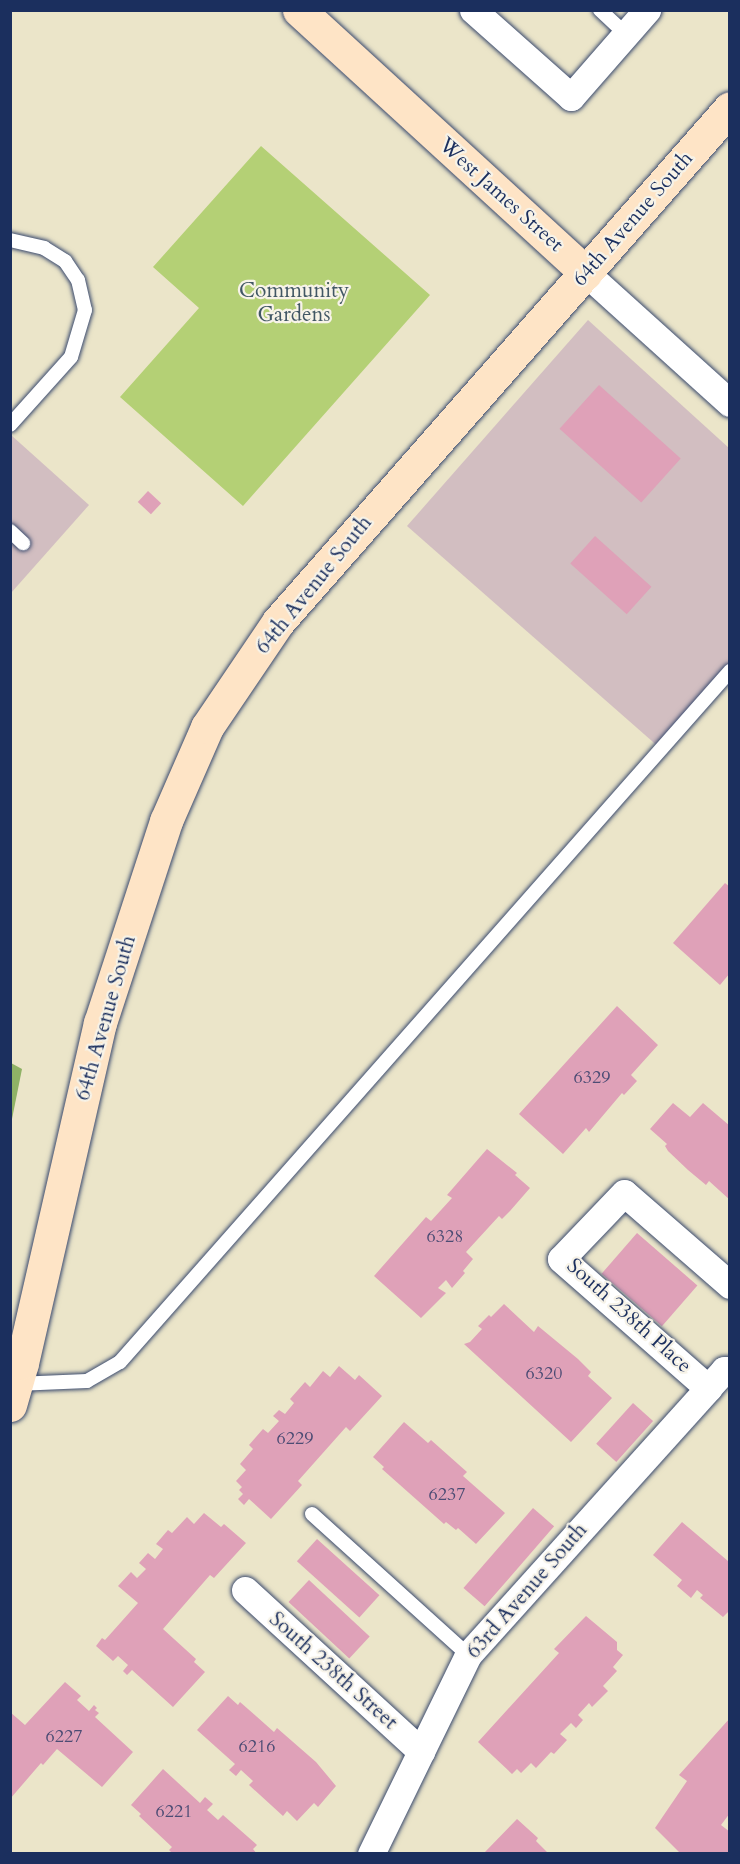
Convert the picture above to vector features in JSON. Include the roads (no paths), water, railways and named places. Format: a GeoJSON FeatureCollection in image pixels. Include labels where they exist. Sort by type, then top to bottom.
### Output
{"type":"FeatureCollection","features":[{"type":"Feature","properties":{"kind":"street","name":"West James Street"},"geometry":{"type":"LineString","coordinates":[[298,10],[729,403]]}},
{"type":"Feature","properties":{"kind":"street"},"geometry":{"type":"LineString","coordinates":[[472,10],[571,97],[646,10]]}},
{"type":"Feature","properties":{"kind":"street","name":"64th Avenue South"},"geometry":{"type":"LineString","coordinates":[[15,1378],[100,1023],[166,821],[207,727],[278,622],[729,108]]}},
{"type":"Feature","properties":{"kind":"street","name":"South 238th Place"},"geometry":{"type":"LineString","coordinates":[[729,1285],[624,1193],[561,1258],[708,1388],[724,1370],[729,1370]]}},
{"type":"Feature","properties":{"kind":"street","name":"63rd Avenue South"},"geometry":{"type":"LineString","coordinates":[[371,1854],[468,1655],[708,1388]]}},
{"type":"Feature","properties":{"kind":"street","name":"South 238th Street"},"geometry":{"type":"LineString","coordinates":[[244,1590],[421,1751]]}},
{"type":"Feature","properties":{"kind":"lane"},"geometry":{"type":"LineString","coordinates":[[600,10],[626,34]]}},
{"type":"Feature","properties":{"kind":"lane"},"geometry":{"type":"LineString","coordinates":[[10,240],[44,248],[65,261],[78,280],[85,310],[71,357],[10,425]]}},
{"type":"Feature","properties":{"kind":"lane"},"geometry":{"type":"LineString","coordinates":[[10,531],[23,543]]}},
{"type":"Feature","properties":{"kind":"lane"},"geometry":{"type":"LineString","coordinates":[[15,1378],[87,1381],[120,1362],[729,671]]}},
{"type":"Feature","properties":{"kind":"lane"},"geometry":{"type":"LineString","coordinates":[[312,1514],[468,1655]]}},
{"type":"Feature","properties":{"kind":"park label","name":"Community Gardens"},"geometry":{"type":"Point","coordinates":[294,303]}}]}
